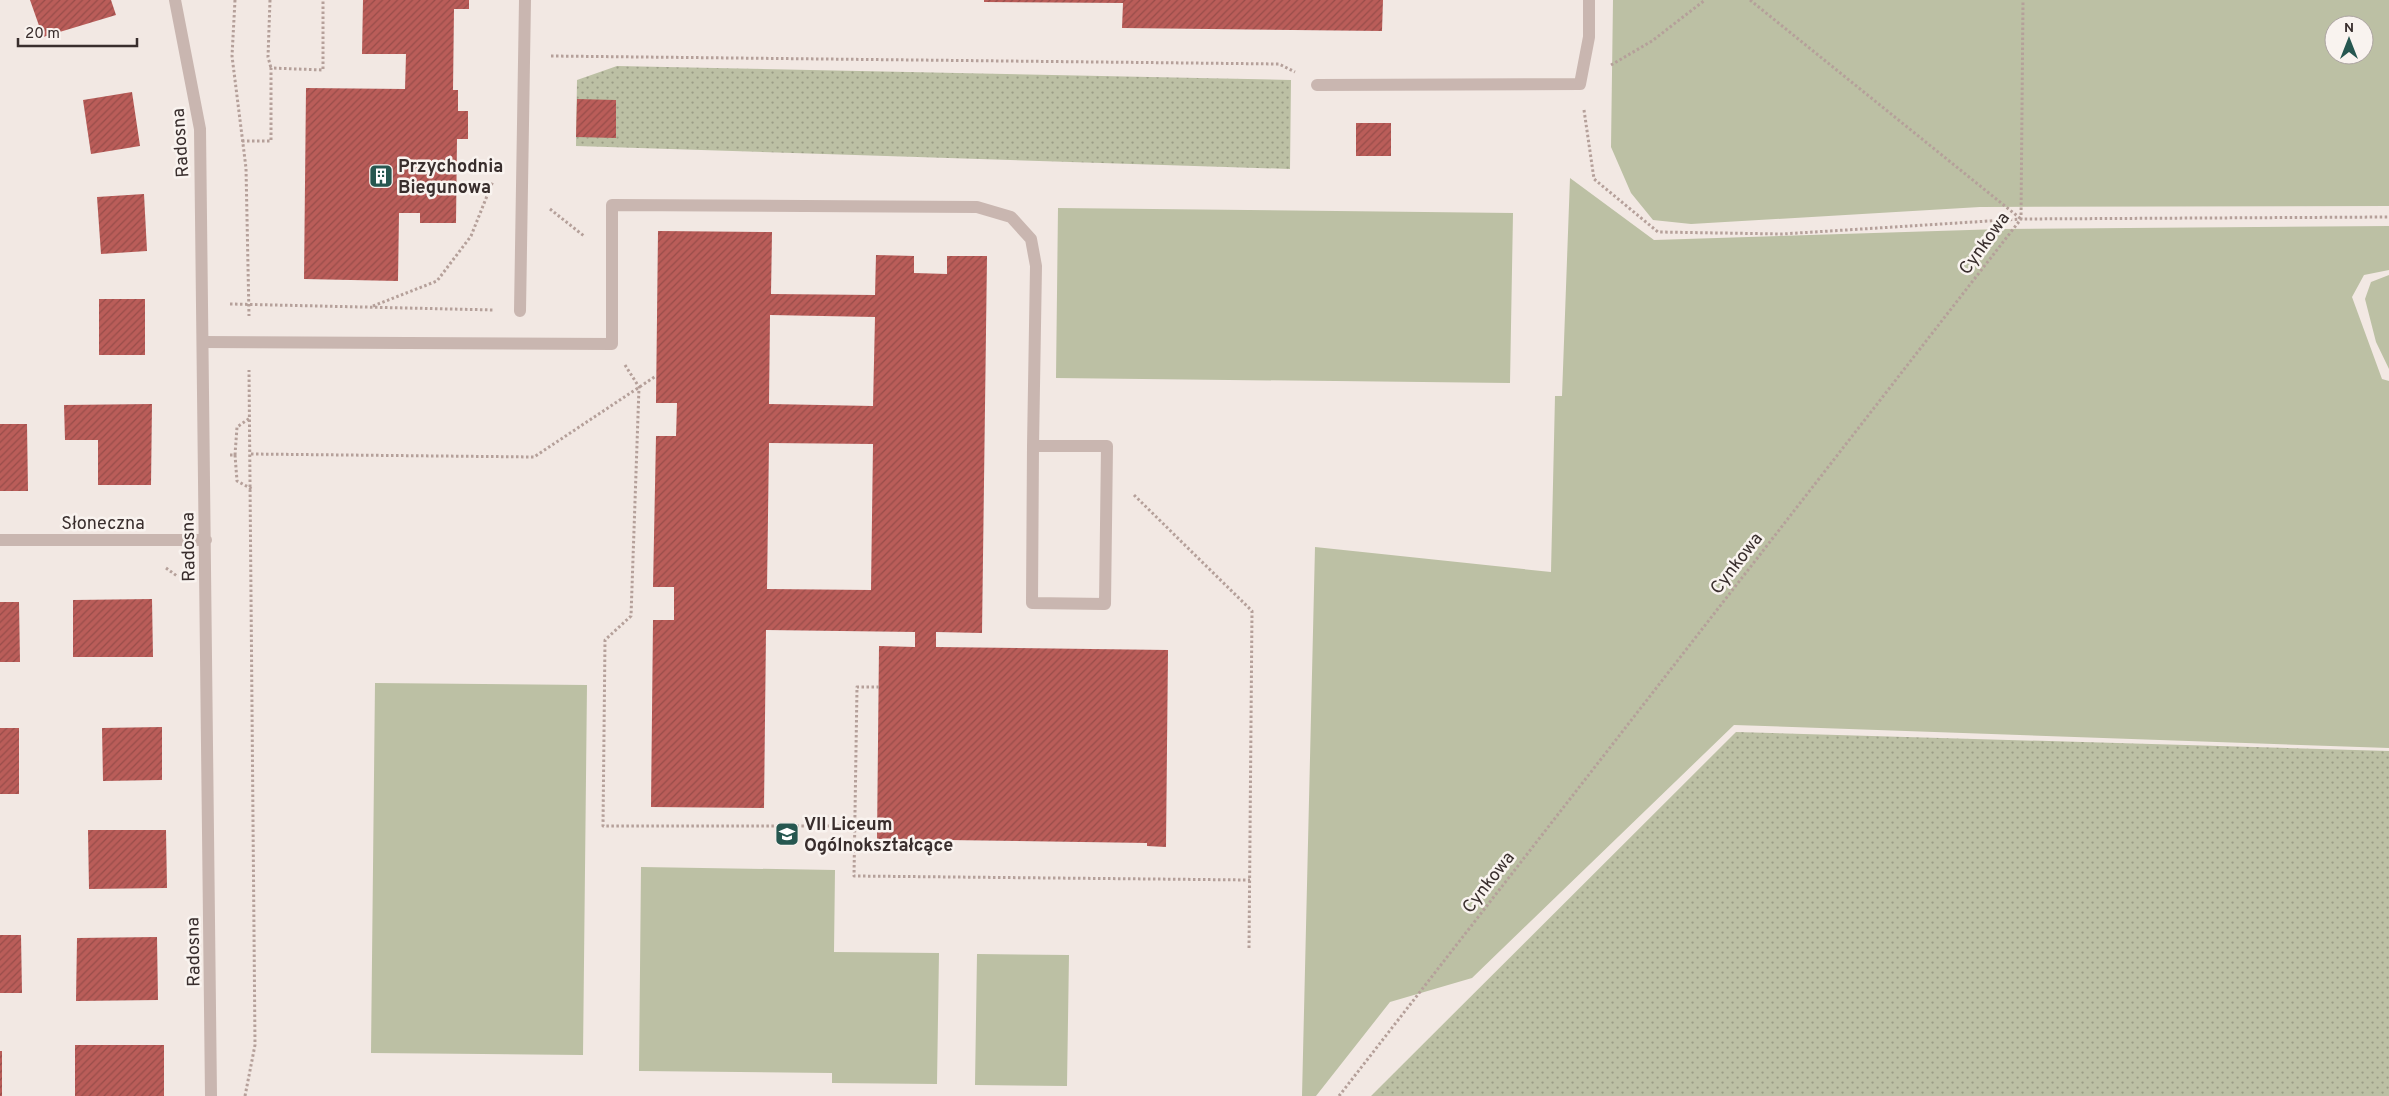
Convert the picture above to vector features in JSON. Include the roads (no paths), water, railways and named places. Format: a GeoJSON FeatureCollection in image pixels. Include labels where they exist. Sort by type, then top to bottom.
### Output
{"type":"FeatureCollection","features":[{"type":"Feature","properties":{"kind":"street","name":"Radosna"},"geometry":{"type":"LineString","coordinates":[[175,0],[200,129],[211,1096]]}},
{"type":"Feature","properties":{"kind":"street"},"geometry":{"type":"LineString","coordinates":[[520,311],[525,0]]}},
{"type":"Feature","properties":{"kind":"street"},"geometry":{"type":"LineString","coordinates":[[1317,85],[1580,84],[1589,37],[1589,0]]}},
{"type":"Feature","properties":{"kind":"street"},"geometry":{"type":"LineString","coordinates":[[203,342],[612,344],[612,205],[977,207],[1011,217],[1031,239],[1036,266],[1033,446],[1032,603],[1106,604],[1107,446],[1033,446]]}},
{"type":"Feature","properties":{"kind":"street","name":"Słoneczna"},"geometry":{"type":"LineString","coordinates":[[0,540],[206,540]]}},
{"type":"Feature","properties":{"kind":"place","name":"Przychodnia Biegunowa"},"geometry":{"type":"Point","coordinates":[381,176]}},
{"type":"Feature","properties":{"kind":"place","name":"VII Liceum Ogólnokształcące"},"geometry":{"type":"Point","coordinates":[787,834]}}]}
